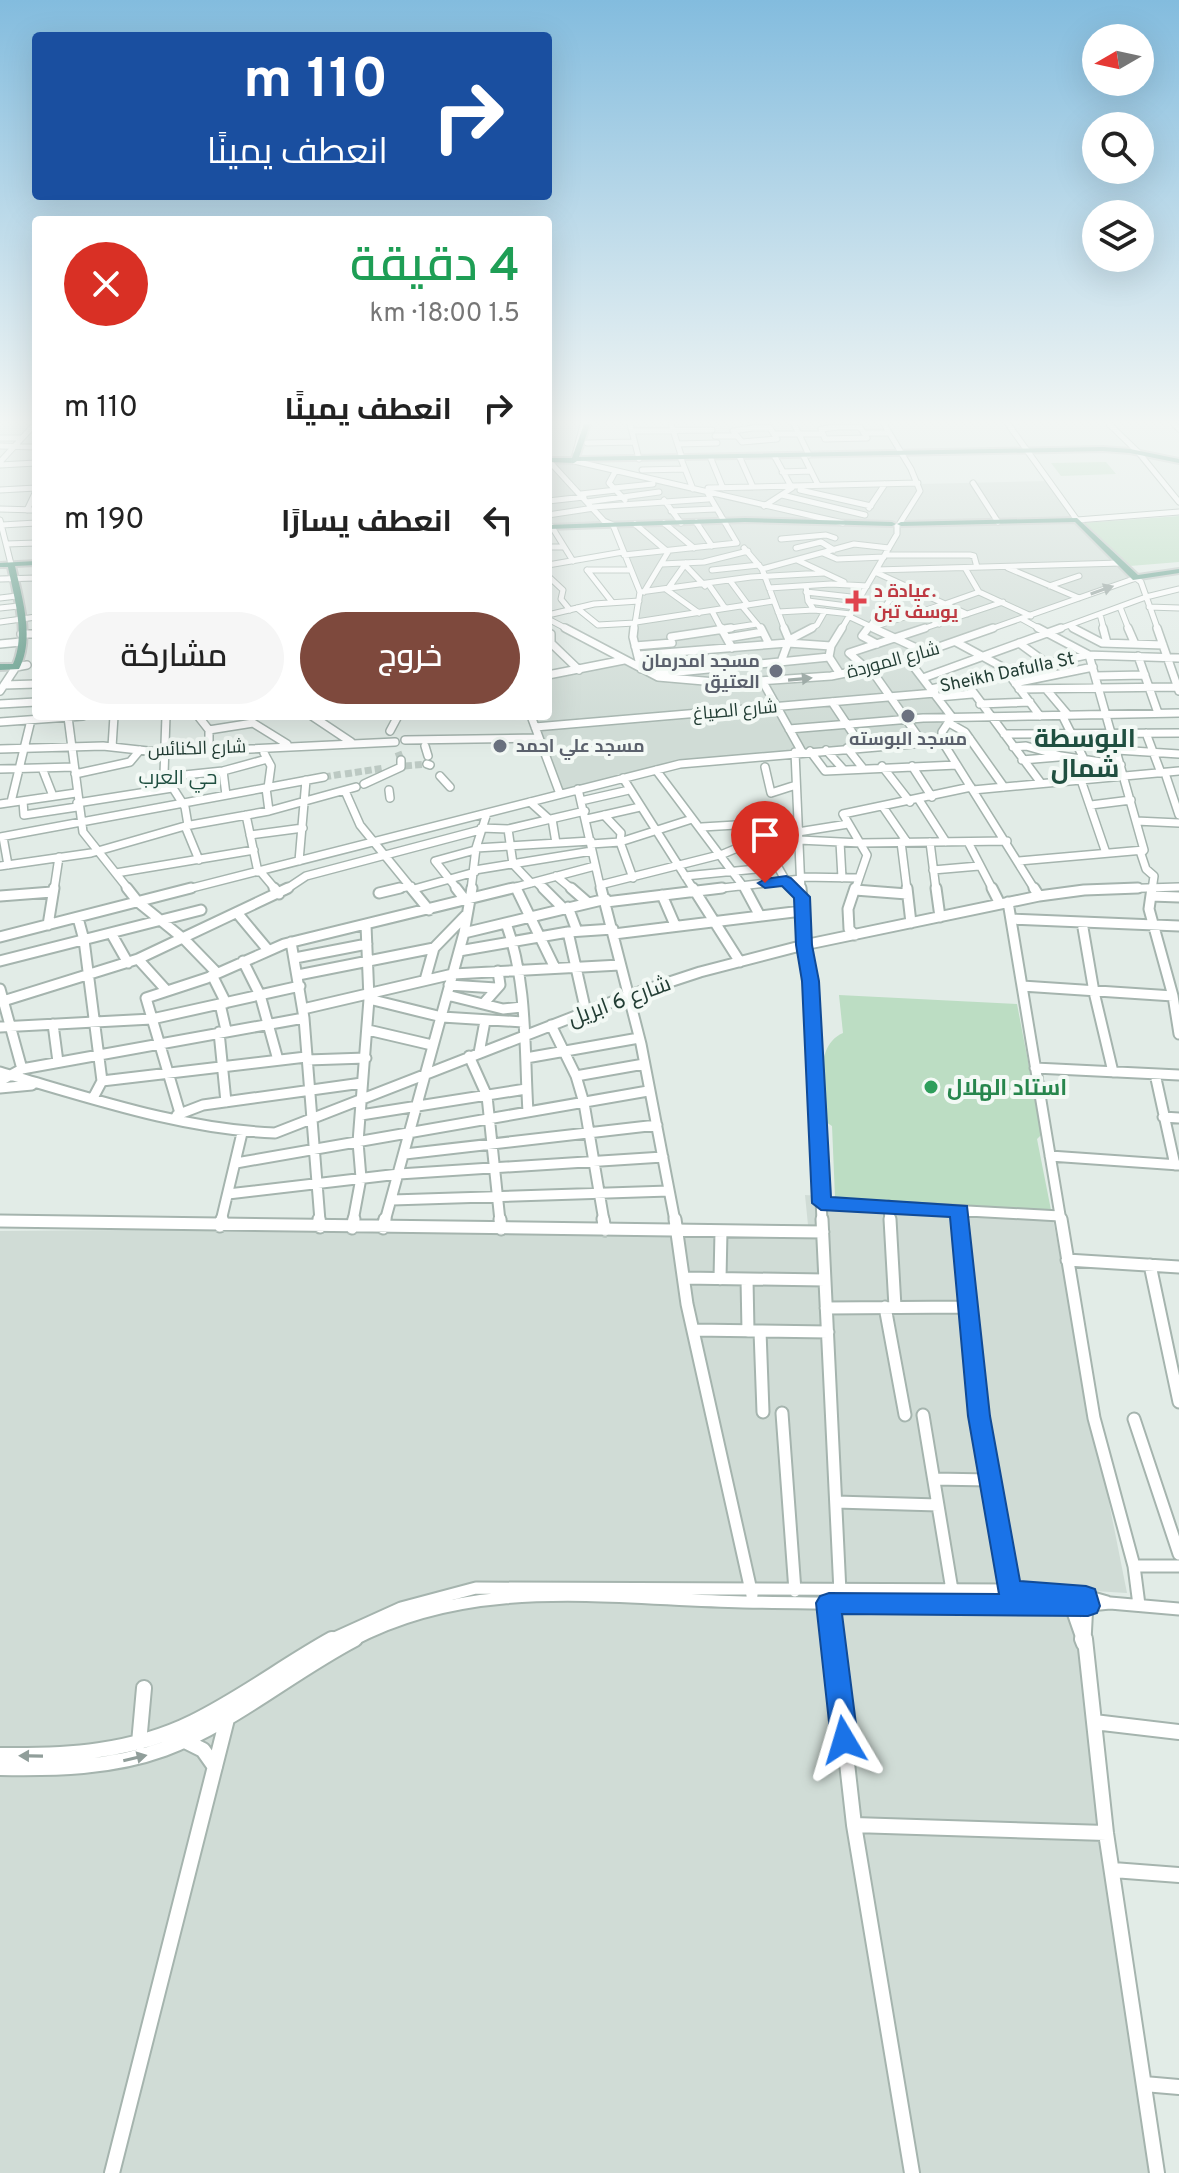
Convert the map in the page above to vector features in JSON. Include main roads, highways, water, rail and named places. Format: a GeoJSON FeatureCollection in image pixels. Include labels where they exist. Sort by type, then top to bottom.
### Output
{"type":"FeatureCollection","features":[{"type":"Feature","properties":{"kind":"main road"},"geometry":{"type":"LineString","coordinates":[[552,527],[582,525]]}},
{"type":"Feature","properties":{"kind":"main road"},"geometry":{"type":"LineString","coordinates":[[1082,525],[1134,576],[1179,570]]}},
{"type":"Feature","properties":{"kind":"main road"},"geometry":{"type":"LineString","coordinates":[[0,565],[32,563]]}},
{"type":"Feature","properties":{"kind":"main road"},"geometry":{"type":"LineString","coordinates":[[0,666],[20,666],[21,619],[11,564]]}},
{"type":"Feature","properties":{"kind":"tunnel"},"geometry":{"type":"LineString","coordinates":[[398,752],[401,760]]}},
{"type":"Feature","properties":{"kind":"tunnel"},"geometry":{"type":"LineString","coordinates":[[405,766],[427,764]]}},
{"type":"Feature","properties":{"kind":"tunnel"},"geometry":{"type":"LineString","coordinates":[[345,774],[384,768]]}},
{"type":"Feature","properties":{"kind":"tunnel"},"geometry":{"type":"LineString","coordinates":[[324,777],[342,774]]}},
{"type":"Feature","properties":{"kind":"place","name":"عيادة د. يوسف تبن"},"geometry":{"type":"Point","coordinates":[856,601]}},
{"type":"Feature","properties":{"kind":"place","name":"مسجد امدرمان العتيق"},"geometry":{"type":"Point","coordinates":[776,671]}},
{"type":"Feature","properties":{"kind":"place","name":"مسجد البوسته"},"geometry":{"type":"Point","coordinates":[908,716]}},
{"type":"Feature","properties":{"kind":"place","name":"مسجد علي احمد"},"geometry":{"type":"Point","coordinates":[500,746]}},
{"type":"Feature","properties":{"kind":"place","name":"استاد الهلال"},"geometry":{"type":"Point","coordinates":[931,1087]}},
{"type":"Feature","properties":{"kind":"district","name":"البوسطة شمال"},"geometry":{"type":"Point","coordinates":[1085,753]}},
{"type":"Feature","properties":{"kind":"district","name":"حي العرب"},"geometry":{"type":"Point","coordinates":[178,777]}}]}
